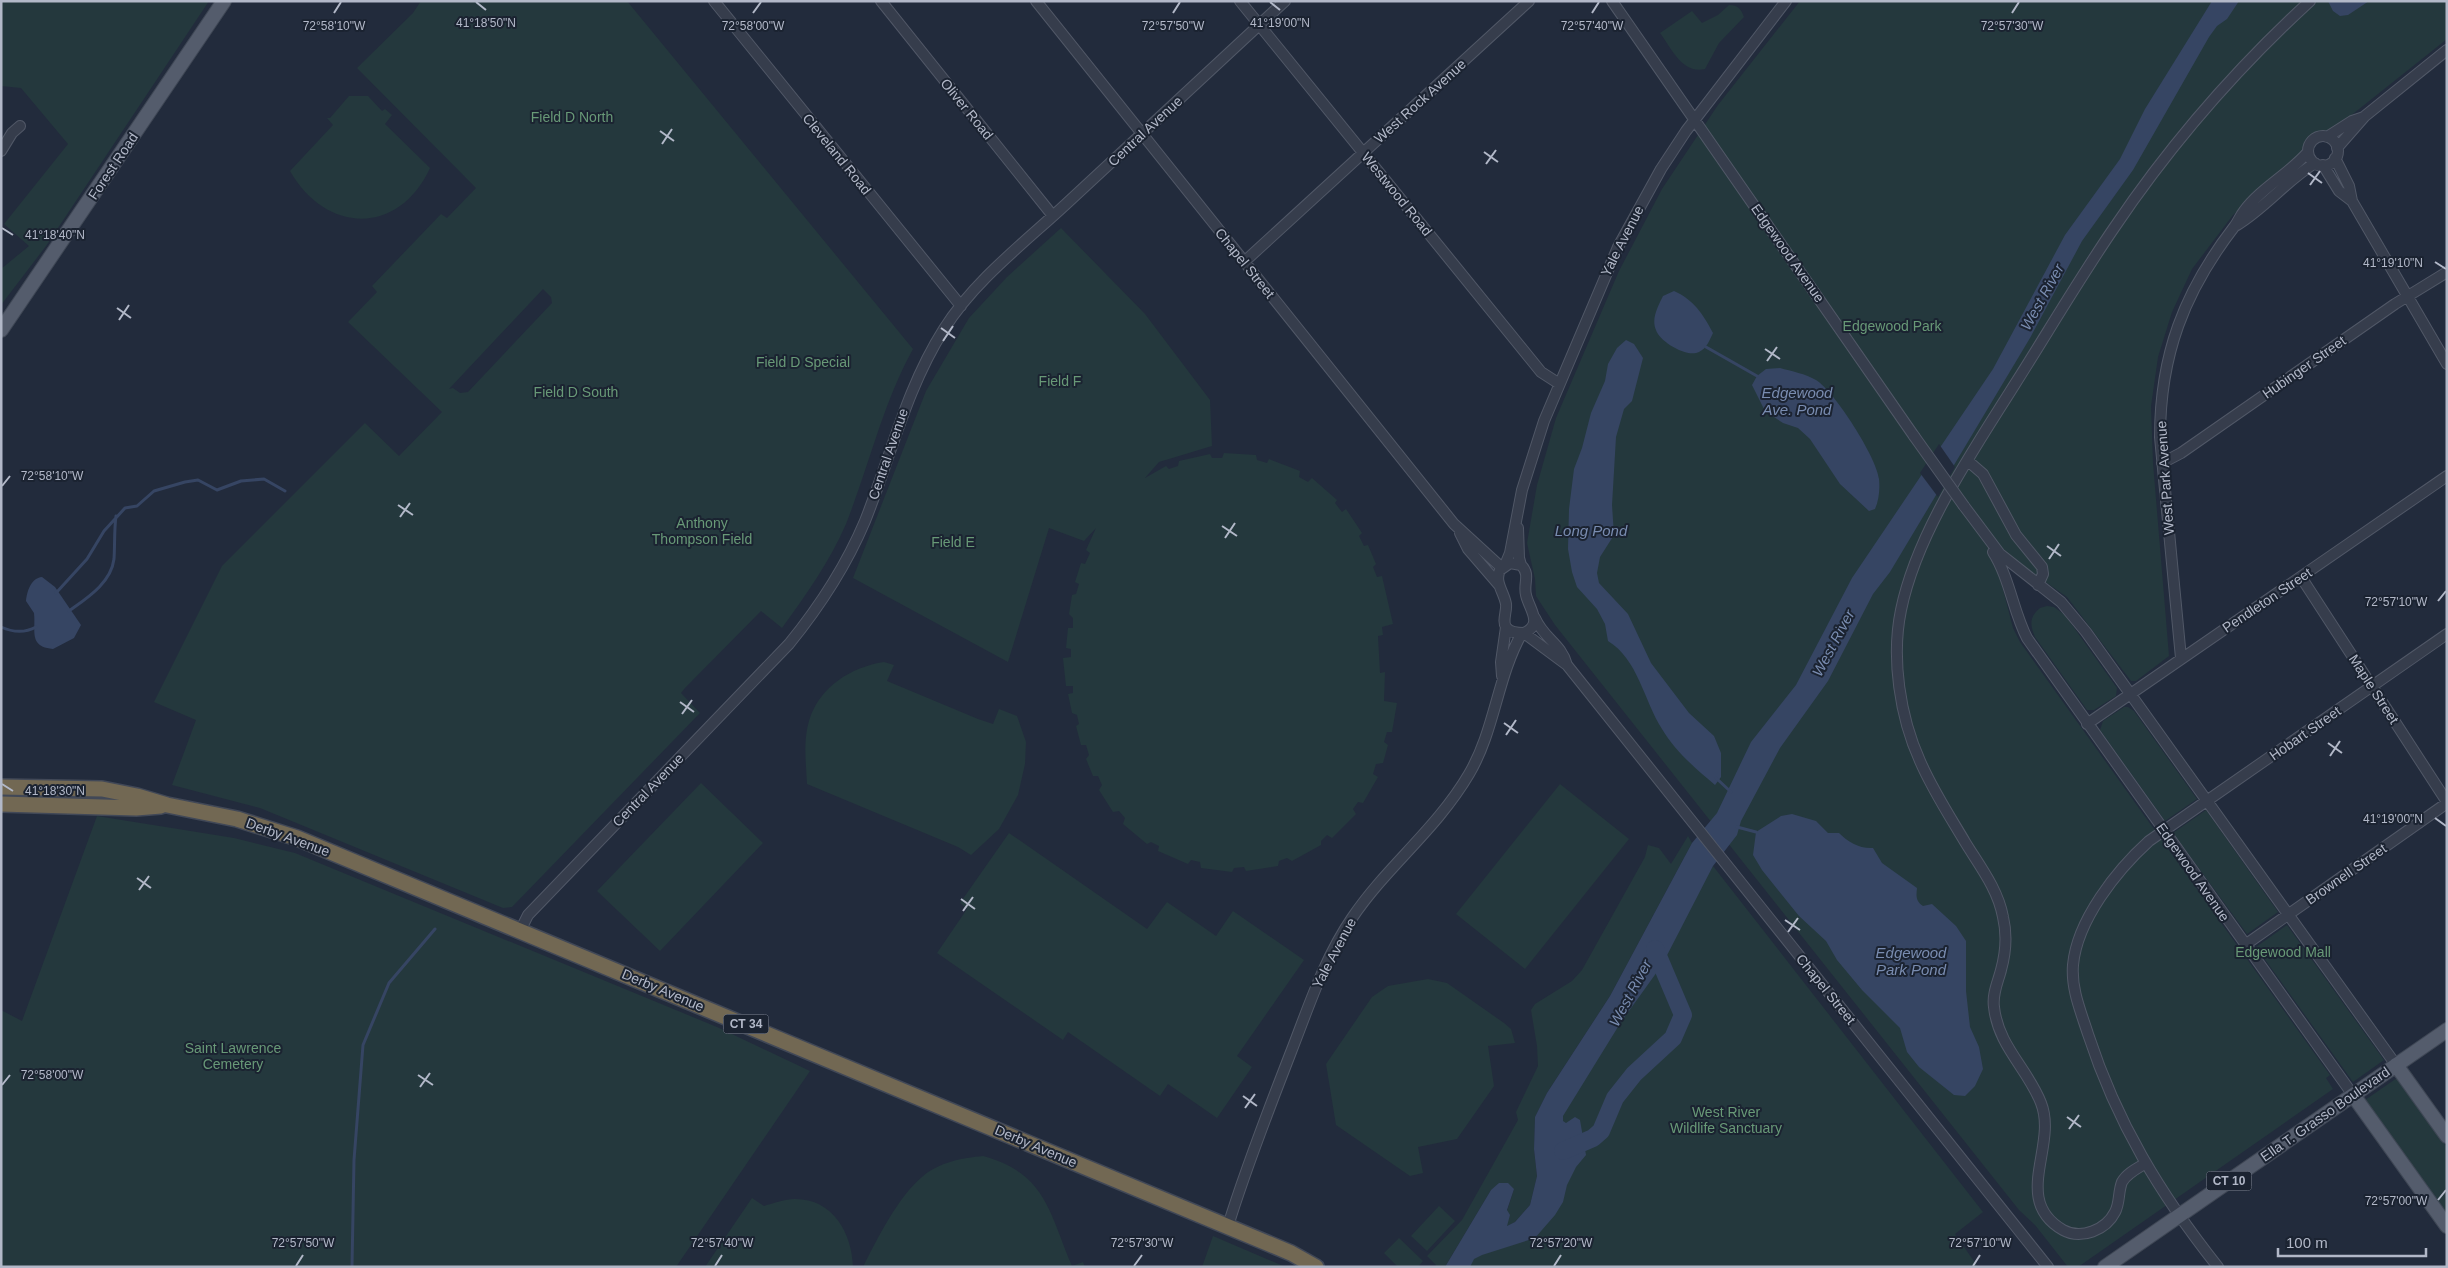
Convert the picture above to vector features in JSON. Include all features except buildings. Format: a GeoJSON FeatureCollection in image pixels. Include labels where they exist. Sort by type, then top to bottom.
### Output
{"type":"FeatureCollection","features":[{"type":"Feature","properties":{"kind":"highway","name":"Derby Avenue"},"geometry":{"type":"LineString","coordinates":[[8,787],[102,789],[237,819],[271,829],[520,930],[1228,1226],[1316,1267]]}},
{"type":"Feature","properties":{"kind":"highway"},"geometry":{"type":"LineString","coordinates":[[8,787],[8,804]]}},
{"type":"Feature","properties":{"kind":"highway","name":"Derby Avenue"},"geometry":{"type":"LineString","coordinates":[[8,804],[136,808],[168,805]]}},
{"type":"Feature","properties":{"kind":"main road","name":"Forest Road"},"geometry":{"type":"LineString","coordinates":[[1,330],[224,1]]}},
{"type":"Feature","properties":{"kind":"main road","name":"Ella T. Grasso Boulevard"},"geometry":{"type":"LineString","coordinates":[[2105,1267],[2447,1030]]}},
{"type":"Feature","properties":{"kind":"main road","name":"Edgewood Avenue"},"geometry":{"type":"LineString","coordinates":[[2396,1065],[2447,1136]]}},
{"type":"Feature","properties":{"kind":"main road","name":"Edgewood Avenue"},"geometry":{"type":"LineString","coordinates":[[2353,1095],[2447,1226]]}},
{"type":"Feature","properties":{"kind":"street","name":"Cleveland Road"},"geometry":{"type":"LineString","coordinates":[[714,1],[961,306]]}},
{"type":"Feature","properties":{"kind":"street","name":"Oliver Road"},"geometry":{"type":"LineString","coordinates":[[881,1],[1053,216]]}},
{"type":"Feature","properties":{"kind":"street","name":"Chapel Street"},"geometry":{"type":"LineString","coordinates":[[1036,1],[1454,524],[1468,549],[1499,585]]}},
{"type":"Feature","properties":{"kind":"street","name":"Westwood Road"},"geometry":{"type":"LineString","coordinates":[[1240,1],[1258,26],[1363,152],[1541,372],[1558,383]]}},
{"type":"Feature","properties":{"kind":"street","name":"Central Avenue"},"geometry":{"type":"LineString","coordinates":[[520,930],[528,914],[789,644],[809,620],[836,581],[849,556],[865,520],[904,407],[921,368],[945,327],[961,306],[979,286],[1053,216],[1285,1]]}},
{"type":"Feature","properties":{"kind":"street","name":"West Rock Avenue"},"geometry":{"type":"LineString","coordinates":[[1244,262],[1530,1]]}},
{"type":"Feature","properties":{"kind":"street","name":"Edgewood Avenue"},"geometry":{"type":"LineString","coordinates":[[1612,1],[1964,506],[2000,554],[2070,610],[2396,1065]]}},
{"type":"Feature","properties":{"kind":"street","name":"Yale Avenue"},"geometry":{"type":"LineString","coordinates":[[1502,682],[1506,627],[1505,598],[1499,585],[1498,573],[1504,566],[1510,553],[1522,490],[1558,383],[1618,247],[1661,169],[1695,118],[1786,1]]}},
{"type":"Feature","properties":{"kind":"street"},"geometry":{"type":"LineString","coordinates":[[2146,1163],[2127,1176],[2122,1182],[2116,1212],[2109,1222],[2100,1228],[2079,1235],[2072,1234],[2058,1226],[2045,1214],[2036,1188],[2046,1136],[2045,1116],[2035,1089],[2004,1042],[1994,1012],[1993,1000],[2006,943],[2001,908],[1987,877],[1931,784],[1910,734],[1899,671],[1898,636],[1901,611],[1911,575],[1928,531],[1968,461],[2081,278],[2144,186],[2183,135],[2231,79],[2310,1]]}},
{"type":"Feature","properties":{"kind":"street"},"geometry":{"type":"LineString","coordinates":[[2319,164],[2330,164],[2336,153],[2365,116],[2447,50]]}},
{"type":"Feature","properties":{"kind":"street"},"geometry":{"type":"LineString","coordinates":[[2352,201],[2340,191],[2308,152],[2310,142],[2314,139],[2327,137],[2352,121],[2365,116]]}},
{"type":"Feature","properties":{"kind":"street"},"geometry":{"type":"LineString","coordinates":[[1,150],[12,133],[20,126]]}},
{"type":"Feature","properties":{"kind":"street"},"geometry":{"type":"LineString","coordinates":[[2327,137],[2334,142],[2336,153],[2349,186],[2352,201],[2447,364]]}},
{"type":"Feature","properties":{"kind":"street","name":"West Park Avenue"},"geometry":{"type":"LineString","coordinates":[[2182,658],[2162,463],[2160,410],[2167,362],[2184,306],[2200,275],[2221,243],[2236,225],[2243,212],[2294,167],[2308,152]]}},
{"type":"Feature","properties":{"kind":"street","name":"West Park Avenue"},"geometry":{"type":"LineString","coordinates":[[2236,225],[2249,218],[2299,173],[2319,164]]}},
{"type":"Feature","properties":{"kind":"street","name":"Hubinger Street"},"geometry":{"type":"LineString","coordinates":[[2162,463],[2181,453],[2407,295],[2447,272]]}},
{"type":"Feature","properties":{"kind":"street"},"geometry":{"type":"LineString","coordinates":[[1968,461],[1983,474],[2016,535],[2042,567],[2043,574],[2038,585]]}},
{"type":"Feature","properties":{"kind":"street","name":"Pendleton Street"},"geometry":{"type":"LineString","coordinates":[[2087,724],[2447,476]]}},
{"type":"Feature","properties":{"kind":"street","name":"Edgewood Avenue"},"geometry":{"type":"LineString","coordinates":[[1964,506],[2002,566],[2017,616],[2027,638],[2353,1095]]}},
{"type":"Feature","properties":{"kind":"street","name":"Yale Avenue"},"geometry":{"type":"LineString","coordinates":[[1228,1226],[1311,998],[1330,955],[1352,917],[1372,891],[1426,834],[1459,791],[1480,753],[1502,682],[1523,633],[1532,628],[1535,618],[1525,593],[1527,576],[1518,558],[1517,512]]}},
{"type":"Feature","properties":{"kind":"street","name":"Chapel Street"},"geometry":{"type":"LineString","coordinates":[[1454,524],[1504,566]]}},
{"type":"Feature","properties":{"kind":"street"},"geometry":{"type":"LineString","coordinates":[[1504,566],[1510,563],[1521,565]]}},
{"type":"Feature","properties":{"kind":"street","name":"Maple Street"},"geometry":{"type":"LineString","coordinates":[[2301,576],[2447,803]]}},
{"type":"Feature","properties":{"kind":"street","name":"Chapel Street"},"geometry":{"type":"LineString","coordinates":[[1535,618],[1539,628],[1564,652],[1567,665]]}},
{"type":"Feature","properties":{"kind":"street","name":"Chapel Street"},"geometry":{"type":"LineString","coordinates":[[1506,627],[1511,631],[1523,633],[1567,665],[2048,1267]]}},
{"type":"Feature","properties":{"kind":"street","name":"Hobart Street"},"geometry":{"type":"LineString","coordinates":[[2218,1267],[2178,1216],[2121,1120],[2106,1087],[2078,1004],[2073,980],[2073,964],[2076,951],[2086,924],[2111,883],[2132,857],[2164,830],[2447,634]]}},
{"type":"Feature","properties":{"kind":"street","name":"Brownell Street"},"geometry":{"type":"LineString","coordinates":[[2245,945],[2447,803]]}},
{"type":"Feature","properties":{"kind":"green space"},"geometry":{"type":"Polygon","coordinates":[[[1,1],[209,1],[46,246],[1,305],[1,269],[29,246],[4,224],[68,144],[21,88],[1,86],[1,1]]]}},
{"type":"Feature","properties":{"kind":"green space"},"geometry":{"type":"Polygon","coordinates":[[[421,1],[627,1],[913,349],[893,391],[840,538],[817,578],[782,628],[761,611],[681,693],[700,713],[512,907],[503,908],[260,808],[172,785],[196,720],[154,702],[222,566],[365,423],[399,456],[442,412],[348,322],[377,292],[372,286],[441,214],[447,218],[476,188],[357,68],[413,13],[421,1]],[[543,289],[449,389],[453,388],[460,393],[468,392],[552,303],[551,297],[543,289]]]}},
{"type":"Feature","properties":{"kind":"green space","name":"Edgewood Park"},"geometry":{"type":"Polygon","coordinates":[[[1800,1],[2447,1],[2447,39],[2334,129],[2312,135],[2301,154],[2233,215],[2192,269],[2172,312],[2158,357],[2151,406],[2153,463],[2169,656],[2136,681],[2131,681],[2067,597],[2017,562],[1999,574],[2013,628],[2020,642],[2330,1075],[2326,1078],[2333,1089],[2078,1267],[2068,1267],[2035,1225],[2019,1210],[1555,625],[1536,596],[1535,579],[1527,543],[1537,485],[1556,418],[1619,271],[1662,189],[1718,105],[1800,1]]]}},
{"type":"Feature","properties":{"kind":"green space"},"geometry":{"type":"Polygon","coordinates":[[[1729,5],[1739,8],[1744,17],[1719,43],[1705,69],[1697,70],[1684,64],[1673,53],[1660,33],[1692,11],[1702,23],[1718,15],[1729,5]]]}},
{"type":"Feature","properties":{"kind":"green space"},"geometry":{"type":"Polygon","coordinates":[[[349,96],[368,96],[382,111],[385,109],[392,115],[385,124],[430,168],[417,190],[400,206],[382,215],[362,219],[342,216],[323,207],[305,192],[290,171],[333,125],[327,118],[330,118],[349,96]]]}},
{"type":"Feature","properties":{"kind":"green space"},"geometry":{"type":"Polygon","coordinates":[[[1061,228],[1145,314],[1210,400],[1212,446],[1159,462],[1145,478],[1166,466],[1169,469],[1178,466],[1179,461],[1210,454],[1212,458],[1222,458],[1224,453],[1256,455],[1257,460],[1267,463],[1269,459],[1300,471],[1299,477],[1308,482],[1312,478],[1337,500],[1335,503],[1342,512],[1346,509],[1362,533],[1359,536],[1364,546],[1368,545],[1376,564],[1373,567],[1377,577],[1382,576],[1393,624],[1382,627],[1383,635],[1378,636],[1380,673],[1385,672],[1384,701],[1397,703],[1392,732],[1387,732],[1384,742],[1388,745],[1383,763],[1376,764],[1373,774],[1378,777],[1363,803],[1358,802],[1353,809],[1356,814],[1332,838],[1327,835],[1321,841],[1321,845],[1292,861],[1287,858],[1279,861],[1278,866],[1246,871],[1244,867],[1234,868],[1232,872],[1201,868],[1200,862],[1191,860],[1188,864],[1158,851],[1159,846],[1151,842],[1147,844],[1123,824],[1125,818],[1119,811],[1113,812],[1099,790],[1102,785],[1098,776],[1093,776],[1086,759],[1089,755],[1086,745],[1081,745],[1076,726],[1079,724],[1077,715],[1072,713],[1068,694],[1073,693],[1073,686],[1066,686],[1063,658],[1071,657],[1071,649],[1066,648],[1068,628],[1073,628],[1073,618],[1069,614],[1072,595],[1076,594],[1079,584],[1075,582],[1081,563],[1085,564],[1090,553],[1086,550],[1096,528],[1084,541],[1049,528],[1008,662],[853,578],[926,391],[969,318],[1007,277],[1061,228]]]}},
{"type":"Feature","properties":{"kind":"green space"},"geometry":{"type":"Polygon","coordinates":[[[2047,606],[2054,607],[2065,615],[2117,688],[2116,696],[2094,710],[2087,710],[2035,637],[2031,625],[2032,618],[2036,611],[2047,606]]]}},
{"type":"Feature","properties":{"kind":"green space"},"geometry":{"type":"Polygon","coordinates":[[[884,662],[894,665],[887,681],[978,719],[993,724],[999,709],[1017,716],[1026,742],[1025,764],[1018,795],[999,829],[971,855],[958,847],[807,784],[805,752],[807,729],[820,698],[828,689],[848,674],[884,662]]]}},
{"type":"Feature","properties":{"kind":"green space"},"geometry":{"type":"Polygon","coordinates":[[[2124,707],[2134,711],[2197,799],[2165,821],[2100,730],[2103,721],[2124,707]]]}},
{"type":"Feature","properties":{"kind":"green space"},"geometry":{"type":"Polygon","coordinates":[[[701,783],[763,843],[660,951],[597,891],[701,783]]]}},
{"type":"Feature","properties":{"kind":"green space"},"geometry":{"type":"Polygon","coordinates":[[[1560,784],[1629,839],[1525,969],[1456,914],[1560,784]]]}},
{"type":"Feature","properties":{"kind":"green space","name":"Edgewood Mall"},"geometry":{"type":"Polygon","coordinates":[[[2206,810],[2278,912],[2247,934],[2173,833],[2206,810]]]}},
{"type":"Feature","properties":{"kind":"green space","name":"Saint Lawrence Cemetery"},"geometry":{"type":"Polygon","coordinates":[[[97,816],[234,838],[295,853],[717,1027],[810,1071],[676,1267],[1,1267],[1,1010],[22,1021],[97,816]]]}},
{"type":"Feature","properties":{"kind":"green space"},"geometry":{"type":"Polygon","coordinates":[[[1009,833],[1147,929],[1167,902],[1216,936],[1233,911],[1304,960],[1237,1056],[1252,1067],[1217,1118],[1168,1084],[1160,1096],[1068,1032],[1063,1040],[937,953],[967,909],[960,903],[1009,833]]]}},
{"type":"Feature","properties":{"kind":"green space"},"geometry":{"type":"Polygon","coordinates":[[[1688,836],[1692,843],[1610,996],[1547,1093],[1535,1117],[1534,1149],[1537,1176],[1530,1205],[1515,1222],[1507,1226],[1507,1211],[1514,1189],[1491,1190],[1445,1267],[1435,1267],[1436,1265],[1427,1256],[1462,1220],[1518,1120],[1516,1112],[1538,1066],[1531,1010],[1535,1004],[1572,981],[1582,970],[1645,857],[1648,845],[1659,848],[1671,864],[1688,836]]]}},
{"type":"Feature","properties":{"kind":"green space","name":"West River Wildlife Sanctuary"},"geometry":{"type":"Polygon","coordinates":[[[1713,866],[1983,1212],[1955,1234],[1978,1267],[1458,1267],[1522,1229],[1548,1201],[1554,1118],[1713,866]]]}},
{"type":"Feature","properties":{"kind":"green space","name":"Edgewood Mall"},"geometry":{"type":"Polygon","coordinates":[[[2287,925],[2384,1060],[2353,1082],[2256,947],[2287,925]]]}},
{"type":"Feature","properties":{"kind":"green space"},"geometry":{"type":"Polygon","coordinates":[[[1428,979],[1447,983],[1504,1023],[1511,1029],[1515,1043],[1488,1046],[1494,1086],[1457,1139],[1418,1147],[1423,1173],[1410,1176],[1336,1125],[1326,1064],[1372,997],[1388,986],[1428,979]]]}},
{"type":"Feature","properties":{"kind":"green space"},"geometry":{"type":"Polygon","coordinates":[[[2397,1078],[2447,1147],[2447,1214],[2365,1100],[2397,1078]]]}},
{"type":"Feature","properties":{"kind":"green space"},"geometry":{"type":"Polygon","coordinates":[[[983,1156],[1004,1163],[1033,1184],[1050,1212],[1072,1266],[1083,1262],[1085,1267],[863,1267],[881,1231],[913,1185],[943,1164],[983,1156]]]}},
{"type":"Feature","properties":{"kind":"green space"},"geometry":{"type":"Polygon","coordinates":[[[752,1198],[764,1206],[791,1199],[820,1205],[838,1220],[844,1231],[852,1254],[853,1267],[705,1267],[752,1198]]]}},
{"type":"Feature","properties":{"kind":"green space"},"geometry":{"type":"Polygon","coordinates":[[[1439,1206],[1455,1221],[1427,1251],[1411,1236],[1439,1206]]]}},
{"type":"Feature","properties":{"kind":"green space"},"geometry":{"type":"Polygon","coordinates":[[[1213,1236],[1281,1265],[1285,1267],[1202,1267],[1213,1236]]]}},
{"type":"Feature","properties":{"kind":"green space"},"geometry":{"type":"Polygon","coordinates":[[[1399,1238],[1423,1261],[1418,1267],[1398,1267],[1384,1253],[1399,1238]]]}},
{"type":"Feature","properties":{"kind":"water","name":"West River"},"geometry":{"type":"Polygon","coordinates":[[[2212,1],[2239,1],[2227,19],[2217,26],[2209,37],[2133,170],[2082,241],[2030,338],[1890,572],[1873,594],[1828,681],[1780,748],[1741,821],[1737,835],[1713,866],[1662,965],[1621,1022],[1563,1116],[1563,1121],[1566,1123],[1575,1117],[1580,1120],[1586,1155],[1576,1167],[1567,1185],[1563,1202],[1555,1215],[1535,1238],[1482,1255],[1474,1259],[1470,1267],[1445,1267],[1491,1190],[1499,1183],[1508,1183],[1514,1189],[1507,1210],[1510,1215],[1507,1226],[1515,1222],[1530,1205],[1537,1176],[1534,1149],[1535,1117],[1547,1093],[1610,996],[1692,843],[1717,813],[1751,742],[1796,685],[1852,578],[1993,369],[2065,235],[2120,159],[2145,109],[2212,1]]]}},
{"type":"Feature","properties":{"kind":"water"},"geometry":{"type":"Polygon","coordinates":[[[2328,1],[2369,1],[2348,15],[2340,16],[2333,11],[2328,1]]]}},
{"type":"Feature","properties":{"kind":"water"},"geometry":{"type":"Polygon","coordinates":[[[1674,291],[1697,308],[1713,333],[1706,346],[1699,352],[1688,353],[1674,348],[1656,330],[1654,321],[1659,304],[1663,296],[1674,291]]]}},
{"type":"Feature","properties":{"kind":"water","name":"Long Pond"},"geometry":{"type":"Polygon","coordinates":[[[1626,340],[1634,344],[1643,358],[1632,401],[1624,409],[1616,437],[1612,505],[1614,535],[1600,557],[1597,573],[1599,583],[1628,614],[1651,663],[1689,713],[1714,736],[1721,753],[1721,777],[1715,785],[1686,759],[1667,737],[1656,718],[1634,669],[1627,658],[1608,641],[1605,624],[1597,609],[1577,587],[1572,572],[1568,549],[1569,509],[1574,469],[1582,448],[1591,413],[1605,381],[1608,364],[1617,348],[1626,340]]]}},
{"type":"Feature","properties":{"kind":"water","name":"Edgewood Ave. Pond"},"geometry":{"type":"Polygon","coordinates":[[[1780,368],[1803,374],[1816,380],[1844,411],[1871,456],[1876,469],[1879,479],[1879,491],[1875,509],[1869,511],[1840,484],[1810,439],[1798,428],[1783,423],[1765,411],[1752,385],[1757,376],[1766,369],[1780,368]]]}},
{"type":"Feature","properties":{"kind":"water"},"geometry":{"type":"Polygon","coordinates":[[[42,577],[55,587],[81,625],[74,638],[53,649],[45,648],[37,641],[34,631],[34,613],[26,601],[32,582],[42,577]]]}},
{"type":"Feature","properties":{"kind":"water","name":"Edgewood Park Pond"},"geometry":{"type":"Polygon","coordinates":[[[1792,814],[1816,821],[1828,833],[1839,833],[1855,844],[1873,848],[1882,863],[1917,888],[1917,899],[1923,906],[1932,904],[1956,926],[1966,941],[1966,991],[1970,1027],[1979,1047],[1983,1069],[1975,1086],[1965,1096],[1954,1095],[1919,1067],[1907,1052],[1900,1028],[1862,990],[1837,960],[1826,941],[1799,916],[1762,870],[1753,855],[1756,832],[1781,816],[1792,814]]]}},
{"type":"Feature","properties":{"kind":"pier"},"geometry":{"type":"Polygon","coordinates":[[[1939,444],[1955,467],[1938,497],[1920,473],[1939,444]]]}},
{"type":"Feature","properties":{"kind":"waterway"},"geometry":{"type":"LineString","coordinates":[[1706,347],[1757,376]]}},
{"type":"Feature","properties":{"kind":"waterway"},"geometry":{"type":"LineString","coordinates":[[56,593],[87,559],[104,531],[125,508],[137,506],[154,491],[198,480],[217,490],[241,481],[264,479],[285,491]]}},
{"type":"Feature","properties":{"kind":"waterway"},"geometry":{"type":"LineString","coordinates":[[69,611],[97,589],[112,568],[116,516]]}},
{"type":"Feature","properties":{"kind":"waterway"},"geometry":{"type":"LineString","coordinates":[[1,627],[18,631],[36,627]]}},
{"type":"Feature","properties":{"kind":"waterway"},"geometry":{"type":"LineString","coordinates":[[1716,778],[1731,792]]}},
{"type":"Feature","properties":{"kind":"waterway"},"geometry":{"type":"LineString","coordinates":[[1737,827],[1756,832]]}},
{"type":"Feature","properties":{"kind":"waterway"},"geometry":{"type":"LineString","coordinates":[[352,1266],[354,1160],[363,1045],[389,983],[435,929]]}},
{"type":"Feature","properties":{"kind":"waterway","name":"West River"},"geometry":{"type":"LineString","coordinates":[[1563,1151],[1593,1138],[1601,1131],[1615,1098],[1634,1074],[1673,1038],[1683,1015],[1655,949]]}},
{"type":"Feature","properties":{"kind":"park label","name":"Field D North"},"geometry":{"type":"Point","coordinates":[572,117]}},
{"type":"Feature","properties":{"kind":"park label","name":"Field D Special"},"geometry":{"type":"Point","coordinates":[803,362]}},
{"type":"Feature","properties":{"kind":"park label","name":"Field F"},"geometry":{"type":"Point","coordinates":[1060,381]}},
{"type":"Feature","properties":{"kind":"park label","name":"Field D South"},"geometry":{"type":"Point","coordinates":[576,392]}},
{"type":"Feature","properties":{"kind":"park label","name":"Anthony Thompson Field"},"geometry":{"type":"Point","coordinates":[702,532]}},
{"type":"Feature","properties":{"kind":"park label","name":"Field E"},"geometry":{"type":"Point","coordinates":[953,542]}}]}
